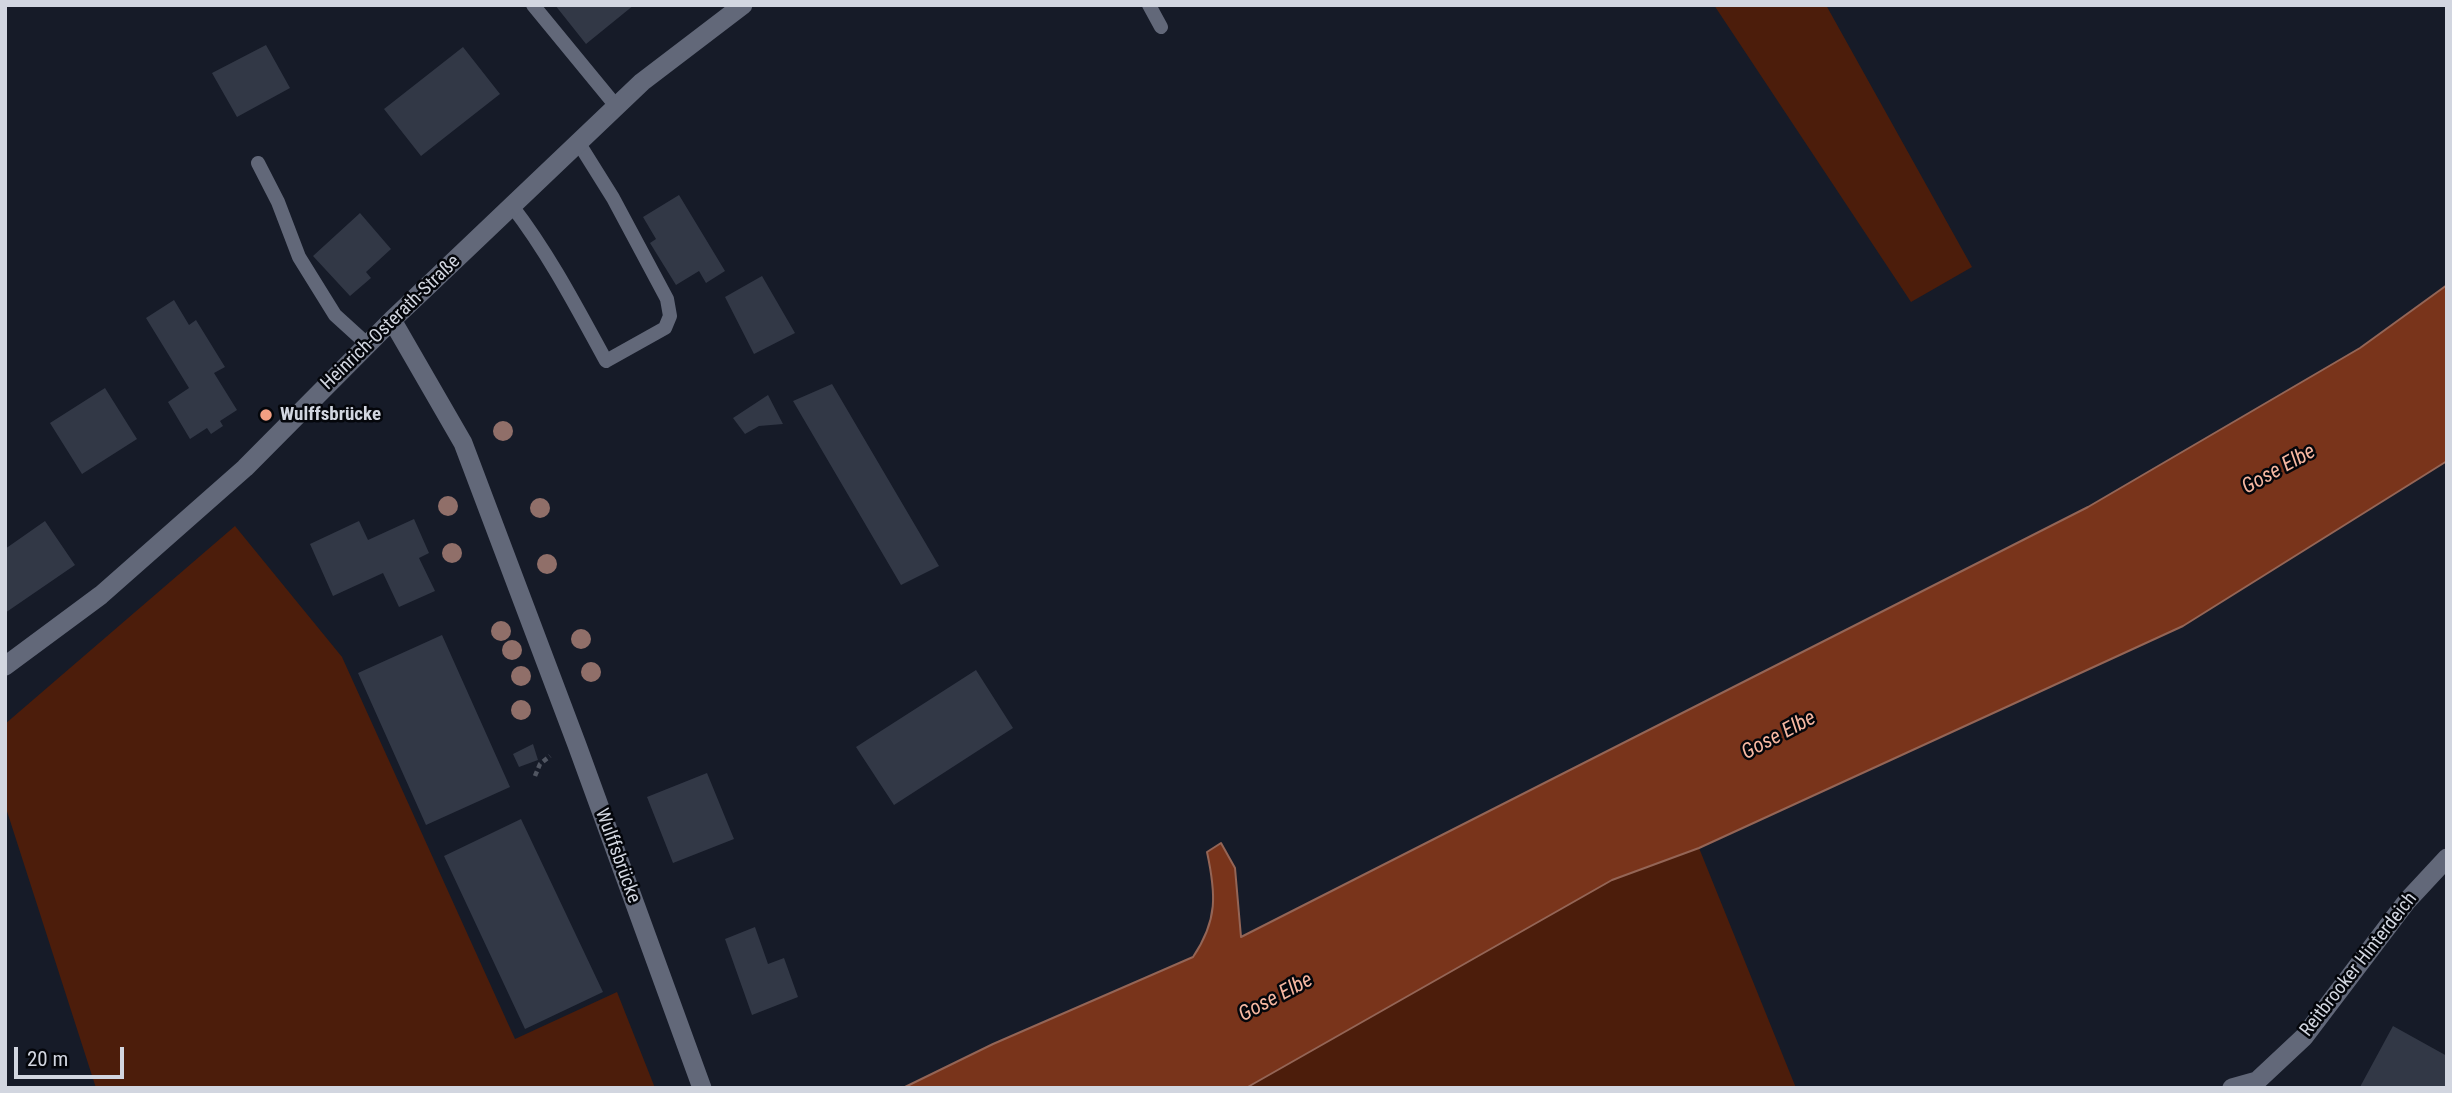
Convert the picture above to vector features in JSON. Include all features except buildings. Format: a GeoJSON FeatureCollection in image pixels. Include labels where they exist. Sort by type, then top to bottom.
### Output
{"type":"FeatureCollection","features":[{"type":"Feature","properties":{"kind":"street","name":"Heinrich-Osterath-Straße"},"geometry":{"type":"LineString","coordinates":[[5,666],[101,595],[245,468],[392,320],[616,106],[642,82],[743,5]]}},
{"type":"Feature","properties":{"kind":"street","name":"Wulffsbrücke"},"geometry":{"type":"LineString","coordinates":[[392,320],[463,443],[702,1088]]}},
{"type":"Feature","properties":{"kind":"street","name":"Reitbrooker Hinterdeich"},"geometry":{"type":"LineString","coordinates":[[2232,1088],[2258,1081],[2304,1037],[2407,901],[2447,858]]}},
{"type":"Feature","properties":{"kind":"lane"},"geometry":{"type":"LineString","coordinates":[[533,5],[616,106]]}},
{"type":"Feature","properties":{"kind":"lane"},"geometry":{"type":"LineString","coordinates":[[1149,5],[1161,27]]}},
{"type":"Feature","properties":{"kind":"lane"},"geometry":{"type":"LineString","coordinates":[[512,206],[532,232],[560,278],[606,361],[664,328],[670,316],[667,299],[613,198],[578,142]]}},
{"type":"Feature","properties":{"kind":"lane"},"geometry":{"type":"LineString","coordinates":[[258,163],[278,202],[299,257],[335,316],[368,345]]}},
{"type":"Feature","properties":{"kind":"shaded area"},"geometry":{"type":"Polygon","coordinates":[[[1714,5],[1826,5],[1972,267],[1911,302],[1714,5]]]}},
{"type":"Feature","properties":{"kind":"shaded area"},"geometry":{"type":"Polygon","coordinates":[[[235,526],[342,657],[515,1039],[617,992],[655,1088],[96,1088],[5,805],[5,724],[235,526]]]}},
{"type":"Feature","properties":{"kind":"shaded area"},"geometry":{"type":"Polygon","coordinates":[[[1699,848],[1796,1088],[1246,1087],[1612,880],[1699,848]]]}},
{"type":"Feature","properties":{"kind":"water","name":"Gose Elbe"},"geometry":{"type":"Polygon","coordinates":[[[2447,285],[2447,461],[2183,626],[1699,848],[1612,880],[1246,1088],[903,1088],[993,1044],[1193,957],[1207,931],[1213,906],[1207,852],[1221,843],[1235,868],[1241,937],[2088,507],[2360,348],[2447,285]]]}},
{"type":"Feature","properties":{"kind":"place","name":"Wulffsbrücke"},"geometry":{"type":"Point","coordinates":[266,415]}}]}
